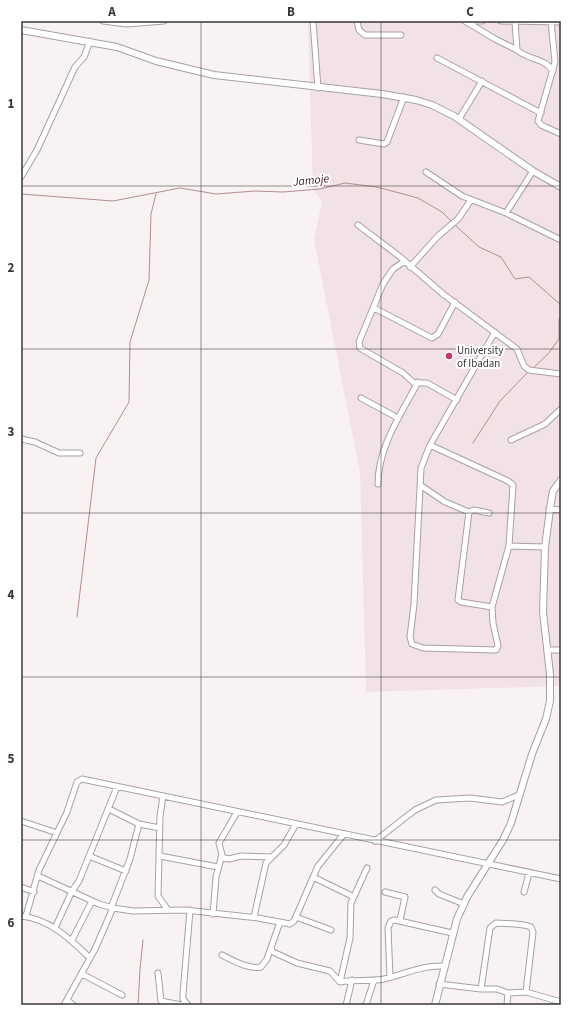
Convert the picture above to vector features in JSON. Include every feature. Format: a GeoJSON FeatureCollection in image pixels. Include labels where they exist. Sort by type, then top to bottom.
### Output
{"type":"FeatureCollection","features":[{"type":"Feature","properties":{"kind":"street"},"geometry":{"type":"LineString","coordinates":[[103,21],[127,24],[164,21]]}},
{"type":"Feature","properties":{"kind":"street"},"geometry":{"type":"LineString","coordinates":[[313,21],[318,88]]}},
{"type":"Feature","properties":{"kind":"street"},"geometry":{"type":"LineString","coordinates":[[357,21],[359,30],[366,34],[400,35]]}},
{"type":"Feature","properties":{"kind":"street"},"geometry":{"type":"LineString","coordinates":[[465,21],[482,21]]}},
{"type":"Feature","properties":{"kind":"street"},"geometry":{"type":"LineString","coordinates":[[465,21],[494,39],[529,57],[545,62],[553,70]]}},
{"type":"Feature","properties":{"kind":"street"},"geometry":{"type":"LineString","coordinates":[[501,21],[561,22]]}},
{"type":"Feature","properties":{"kind":"street"},"geometry":{"type":"LineString","coordinates":[[551,21],[554,48],[553,70],[539,124],[561,134]]}},
{"type":"Feature","properties":{"kind":"street"},"geometry":{"type":"LineString","coordinates":[[515,22],[517,50]]}},
{"type":"Feature","properties":{"kind":"street"},"geometry":{"type":"LineString","coordinates":[[21,30],[90,41],[117,47],[194,71],[318,88],[404,97],[432,105],[459,119],[533,171],[561,187]]}},
{"type":"Feature","properties":{"kind":"street"},"geometry":{"type":"LineString","coordinates":[[21,177],[37,150],[75,67],[84,57],[90,41]]}},
{"type":"Feature","properties":{"kind":"street"},"geometry":{"type":"LineString","coordinates":[[437,58],[541,113]]}},
{"type":"Feature","properties":{"kind":"street"},"geometry":{"type":"LineString","coordinates":[[459,119],[482,81]]}},
{"type":"Feature","properties":{"kind":"street"},"geometry":{"type":"LineString","coordinates":[[359,140],[384,144],[387,142],[404,97]]}},
{"type":"Feature","properties":{"kind":"street"},"geometry":{"type":"LineString","coordinates":[[506,213],[533,171]]}},
{"type":"Feature","properties":{"kind":"street"},"geometry":{"type":"LineString","coordinates":[[426,172],[454,192],[506,213],[561,240]]}},
{"type":"Feature","properties":{"kind":"street"},"geometry":{"type":"LineString","coordinates":[[410,267],[438,236],[458,218],[471,200]]}},
{"type":"Feature","properties":{"kind":"street"},"geometry":{"type":"LineString","coordinates":[[358,225],[517,349],[524,366],[529,370],[561,374]]}},
{"type":"Feature","properties":{"kind":"street"},"geometry":{"type":"LineString","coordinates":[[405,261],[393,269],[380,290],[359,342],[360,348],[403,373],[414,383],[427,383],[457,400]]}},
{"type":"Feature","properties":{"kind":"street"},"geometry":{"type":"LineString","coordinates":[[374,308],[432,338],[438,334],[455,302]]}},
{"type":"Feature","properties":{"kind":"street"},"geometry":{"type":"LineString","coordinates":[[430,445],[508,481],[513,485],[509,546],[492,607],[493,623],[498,646],[493,651],[417,648],[411,643],[421,468],[430,445],[495,332]]}},
{"type":"Feature","properties":{"kind":"street"},"geometry":{"type":"LineString","coordinates":[[378,484],[378,472],[384,447],[418,382]]}},
{"type":"Feature","properties":{"kind":"street"},"geometry":{"type":"LineString","coordinates":[[361,398],[398,418]]}},
{"type":"Feature","properties":{"kind":"street"},"geometry":{"type":"LineString","coordinates":[[511,440],[544,424],[561,409]]}},
{"type":"Feature","properties":{"kind":"street"},"geometry":{"type":"LineString","coordinates":[[21,439],[35,442],[59,453],[80,453]]}},
{"type":"Feature","properties":{"kind":"street"},"geometry":{"type":"LineString","coordinates":[[435,1005],[452,933],[464,904],[504,840],[546,719],[550,701],[550,674],[544,612],[545,547],[549,509],[553,491],[561,480]]}},
{"type":"Feature","properties":{"kind":"street"},"geometry":{"type":"LineString","coordinates":[[420,485],[445,502],[469,512],[474,510],[489,513]]}},
{"type":"Feature","properties":{"kind":"street"},"geometry":{"type":"LineString","coordinates":[[549,509],[561,510]]}},
{"type":"Feature","properties":{"kind":"street"},"geometry":{"type":"LineString","coordinates":[[469,512],[458,600],[461,602],[492,607]]}},
{"type":"Feature","properties":{"kind":"street"},"geometry":{"type":"LineString","coordinates":[[509,546],[545,547]]}},
{"type":"Feature","properties":{"kind":"street"},"geometry":{"type":"LineString","coordinates":[[547,650],[561,650]]}},
{"type":"Feature","properties":{"kind":"street"},"geometry":{"type":"LineString","coordinates":[[90,958],[72,940],[55,928],[23,917],[34,892],[38,876],[67,812],[78,780],[86,780],[487,865],[561,879]]}},
{"type":"Feature","properties":{"kind":"street"},"geometry":{"type":"LineString","coordinates":[[55,928],[72,892],[80,881],[117,787]]}},
{"type":"Feature","properties":{"kind":"street"},"geometry":{"type":"LineString","coordinates":[[375,841],[415,810],[436,800],[470,798],[502,802],[519,795]]}},
{"type":"Feature","properties":{"kind":"street"},"geometry":{"type":"LineString","coordinates":[[163,796],[160,828],[158,896],[168,910]]}},
{"type":"Feature","properties":{"kind":"street"},"geometry":{"type":"LineString","coordinates":[[109,809],[139,824],[160,828]]}},
{"type":"Feature","properties":{"kind":"street"},"geometry":{"type":"LineString","coordinates":[[213,914],[218,867],[221,857],[220,840],[237,812]]}},
{"type":"Feature","properties":{"kind":"street"},"geometry":{"type":"LineString","coordinates":[[21,821],[57,833]]}},
{"type":"Feature","properties":{"kind":"street"},"geometry":{"type":"LineString","coordinates":[[74,1005],[66,1003],[90,958],[112,908],[126,871],[139,824]]}},
{"type":"Feature","properties":{"kind":"street"},"geometry":{"type":"LineString","coordinates":[[221,857],[229,859],[241,856],[266,859],[272,857],[284,845],[296,824]]}},
{"type":"Feature","properties":{"kind":"street"},"geometry":{"type":"LineString","coordinates":[[38,876],[92,901],[112,908],[133,911],[190,910],[292,923],[318,866],[344,834]]}},
{"type":"Feature","properties":{"kind":"street"},"geometry":{"type":"LineString","coordinates":[[89,856],[126,871]]}},
{"type":"Feature","properties":{"kind":"street"},"geometry":{"type":"LineString","coordinates":[[160,856],[218,867]]}},
{"type":"Feature","properties":{"kind":"street"},"geometry":{"type":"LineString","coordinates":[[254,918],[266,859]]}},
{"type":"Feature","properties":{"kind":"street"},"geometry":{"type":"LineString","coordinates":[[340,982],[350,938],[350,910],[367,868]]}},
{"type":"Feature","properties":{"kind":"street"},"geometry":{"type":"LineString","coordinates":[[524,892],[529,873]]}},
{"type":"Feature","properties":{"kind":"street"},"geometry":{"type":"LineString","coordinates":[[313,877],[354,897]]}},
{"type":"Feature","properties":{"kind":"street"},"geometry":{"type":"LineString","coordinates":[[21,887],[34,892]]}},
{"type":"Feature","properties":{"kind":"street"},"geometry":{"type":"LineString","coordinates":[[435,890],[439,894],[464,904]]}},
{"type":"Feature","properties":{"kind":"street"},"geometry":{"type":"LineString","coordinates":[[385,892],[405,897],[400,920]]}},
{"type":"Feature","properties":{"kind":"street"},"geometry":{"type":"LineString","coordinates":[[72,940],[92,901]]}},
{"type":"Feature","properties":{"kind":"street"},"geometry":{"type":"LineString","coordinates":[[158,973],[161,1001],[180,1005],[187,1004],[183,994],[190,910]]}},
{"type":"Feature","properties":{"kind":"street"},"geometry":{"type":"LineString","coordinates":[[296,916],[331,930]]}},
{"type":"Feature","properties":{"kind":"street"},"geometry":{"type":"LineString","coordinates":[[390,977],[388,928],[391,921],[400,920],[452,933]]}},
{"type":"Feature","properties":{"kind":"street"},"geometry":{"type":"LineString","coordinates":[[222,955],[259,968],[264,964],[280,922]]}},
{"type":"Feature","properties":{"kind":"street"},"geometry":{"type":"LineString","coordinates":[[481,989],[490,928],[496,923],[514,924],[531,927],[532,932],[526,992]]}},
{"type":"Feature","properties":{"kind":"street"},"geometry":{"type":"LineString","coordinates":[[271,948],[273,952],[289,960],[330,971],[340,982]]}},
{"type":"Feature","properties":{"kind":"street"},"geometry":{"type":"LineString","coordinates":[[340,982],[352,980],[374,980],[390,977],[429,965],[444,966]]}},
{"type":"Feature","properties":{"kind":"street"},"geometry":{"type":"LineString","coordinates":[[82,974],[122,995]]}},
{"type":"Feature","properties":{"kind":"street"},"geometry":{"type":"LineString","coordinates":[[346,1005],[352,980]]}},
{"type":"Feature","properties":{"kind":"street"},"geometry":{"type":"LineString","coordinates":[[366,1005],[374,980]]}},
{"type":"Feature","properties":{"kind":"street"},"geometry":{"type":"LineString","coordinates":[[439,984],[481,989],[497,989],[508,992],[526,992],[561,1002]]}},
{"type":"Feature","properties":{"kind":"street"},"geometry":{"type":"LineString","coordinates":[[507,1005],[508,992]]}},
{"type":"Feature","properties":{"kind":"shaded area","name":"University of Ibadan"},"geometry":{"type":"Polygon","coordinates":[[[308,21],[561,21],[561,686],[366,692],[360,472],[314,240],[322,201],[313,190],[308,21]]]}},
{"type":"Feature","properties":{"kind":"waterway","name":"Jamoje"},"geometry":{"type":"LineString","coordinates":[[21,194],[113,201],[180,188],[216,194],[255,191],[283,192],[320,189],[345,183],[377,187],[418,198],[442,212],[451,221]]}},
{"type":"Feature","properties":{"kind":"waterway"},"geometry":{"type":"LineString","coordinates":[[77,617],[96,458],[129,402],[130,342],[149,280],[151,214],[156,194]]}},
{"type":"Feature","properties":{"kind":"waterway","name":"Jamoje"},"geometry":{"type":"LineString","coordinates":[[455,225],[479,247],[501,257],[515,279],[529,277],[561,305]]}},
{"type":"Feature","properties":{"kind":"waterway"},"geometry":{"type":"LineString","coordinates":[[532,369],[548,354],[559,339],[559,319],[561,317]]}},
{"type":"Feature","properties":{"kind":"waterway"},"geometry":{"type":"LineString","coordinates":[[473,443],[500,401],[528,372]]}},
{"type":"Feature","properties":{"kind":"waterway"},"geometry":{"type":"LineString","coordinates":[[138,1005],[143,940]]}},
{"type":"Feature","properties":{"kind":"place","name":"University of Ibadan"},"geometry":{"type":"Point","coordinates":[449,356]}}]}
